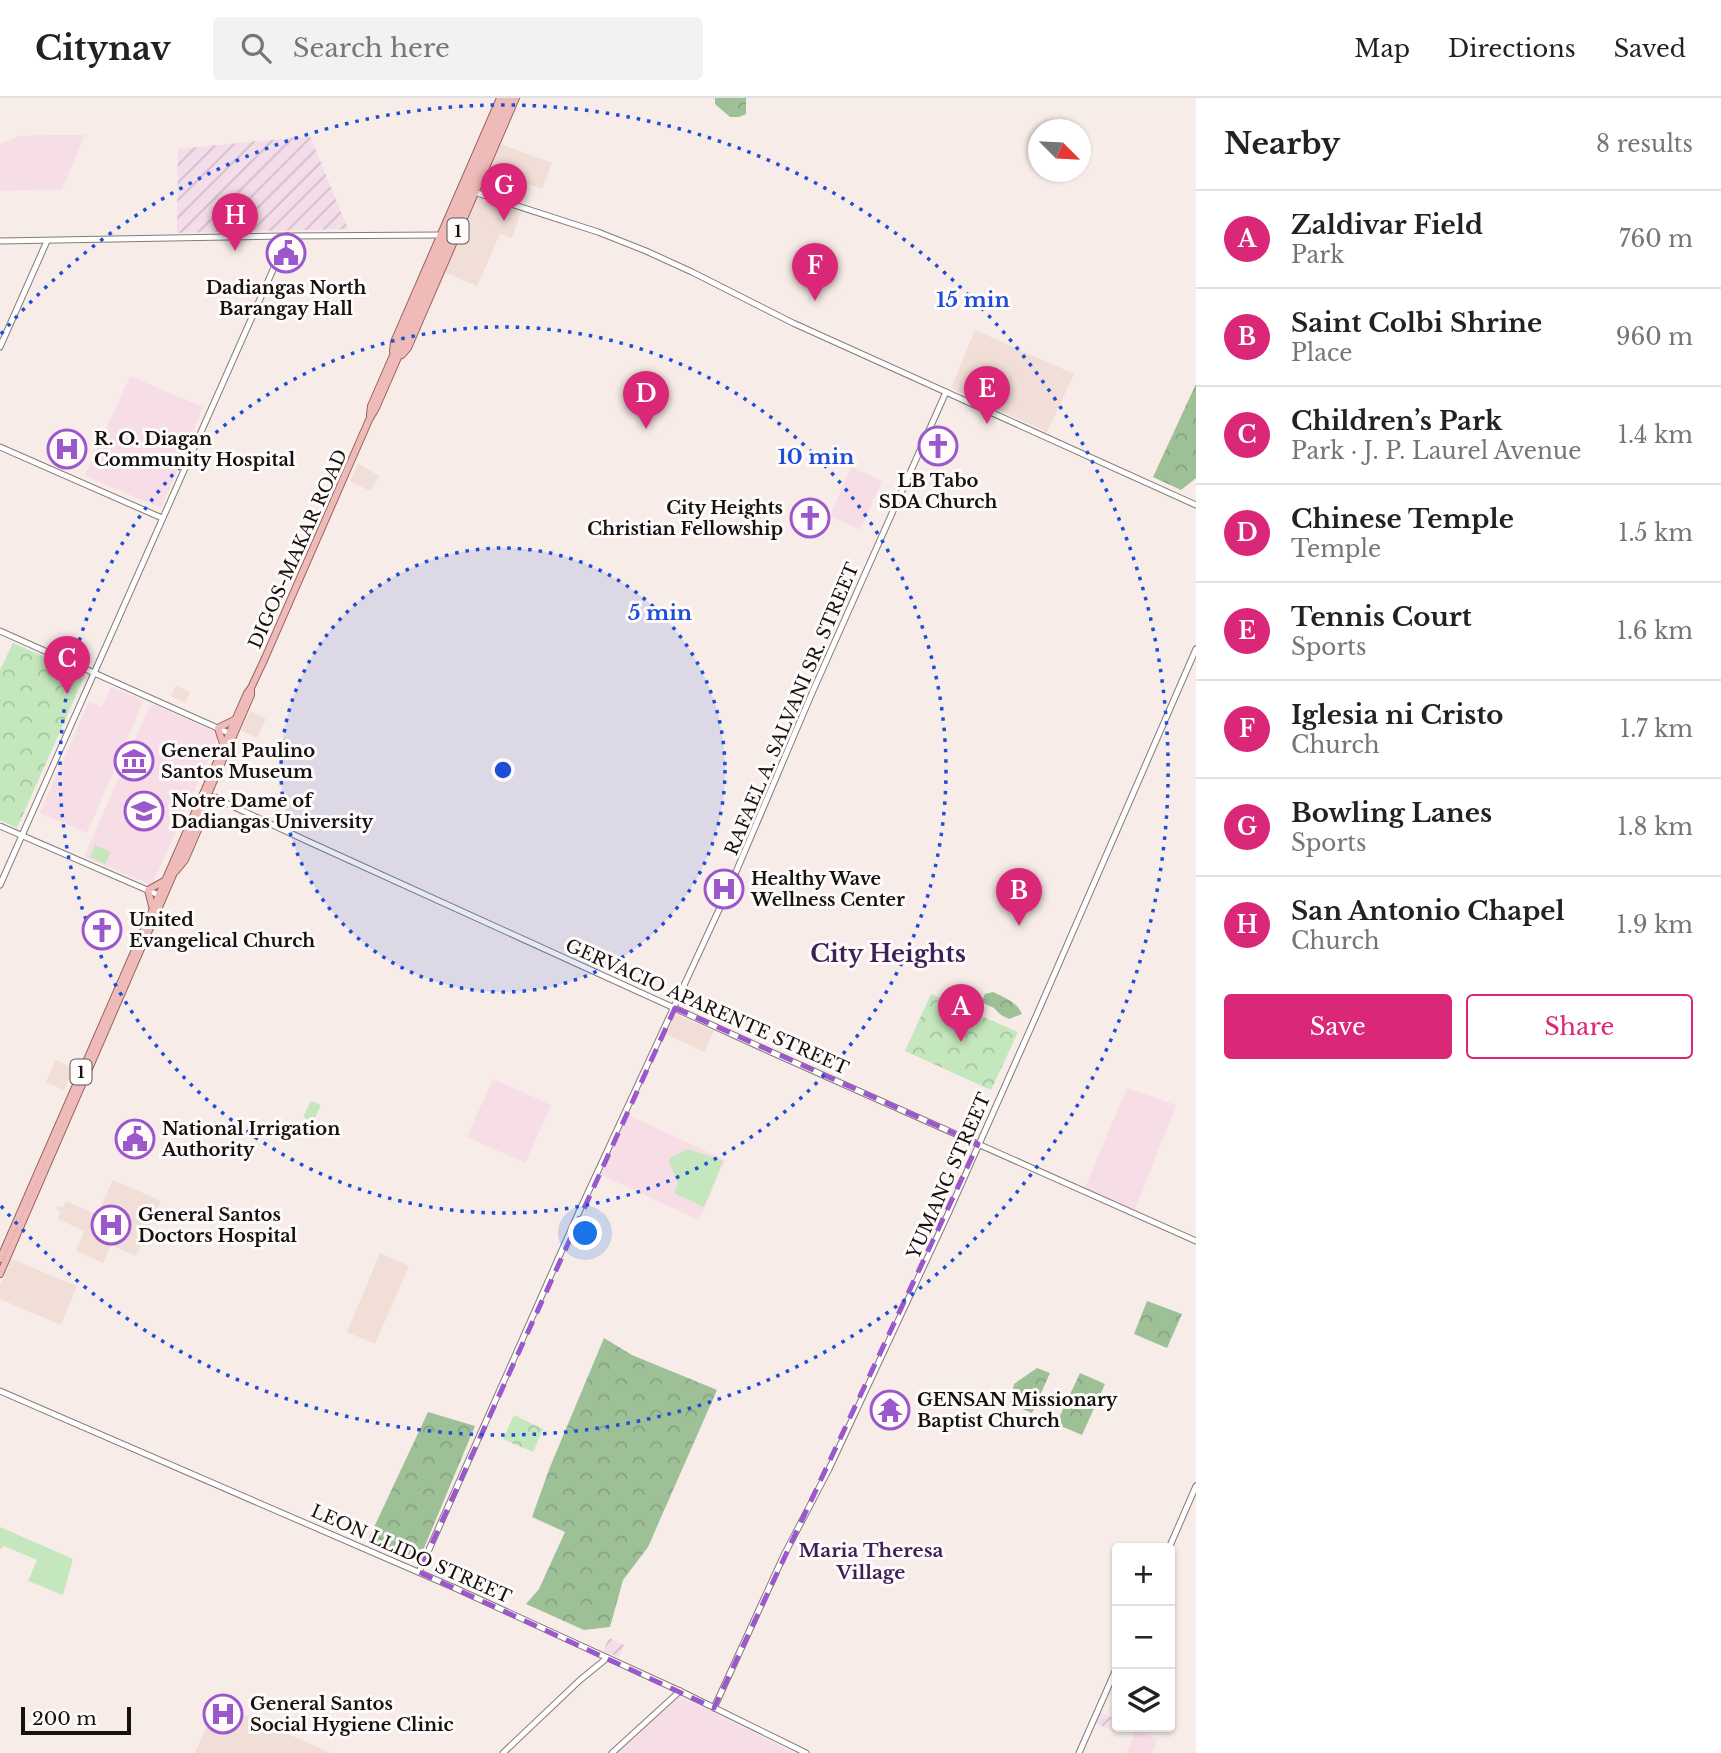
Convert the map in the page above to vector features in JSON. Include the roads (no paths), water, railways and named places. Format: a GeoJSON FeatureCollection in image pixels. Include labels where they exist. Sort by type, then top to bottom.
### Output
{"type":"FeatureCollection","features":[{"type":"Feature","properties":{"kind":"main road","name":"DIGOS-MAKAR ROAD"},"geometry":{"type":"LineString","coordinates":[[394,361],[394,342],[502,98]]}},
{"type":"Feature","properties":{"kind":"main road","name":"DIGOS-MAKAR ROAD"},"geometry":{"type":"LineString","coordinates":[[394,361],[502,98]]}},
{"type":"Feature","properties":{"kind":"main road","name":"DIGOS-MAKAR ROAD"},"geometry":{"type":"LineString","coordinates":[[394,361],[408,348],[513,98]]}},
{"type":"Feature","properties":{"kind":"main road","name":"DIGOS-MAKAR ROAD"},"geometry":{"type":"LineString","coordinates":[[168,879],[208,794],[247,693],[369,420],[371,406],[513,98]]}},
{"type":"Feature","properties":{"kind":"main road"},"geometry":{"type":"LineString","coordinates":[[461,188],[598,232],[646,251],[772,313],[1196,505]]}},
{"type":"Feature","properties":{"kind":"main road"},"geometry":{"type":"LineString","coordinates":[[0,885],[288,236]]}},
{"type":"Feature","properties":{"kind":"main road"},"geometry":{"type":"LineString","coordinates":[[0,241],[456,236]]}},
{"type":"Feature","properties":{"kind":"main road"},"geometry":{"type":"LineString","coordinates":[[0,347],[47,241]]}},
{"type":"Feature","properties":{"kind":"main road","name":"RAFAEL A. SALVANI SR. STREET"},"geometry":{"type":"LineString","coordinates":[[419,1572],[578,1214],[730,886],[946,391]]}},
{"type":"Feature","properties":{"kind":"main road"},"geometry":{"type":"LineString","coordinates":[[0,447],[162,518]]}},
{"type":"Feature","properties":{"kind":"main road"},"geometry":{"type":"LineString","coordinates":[[0,631],[231,734]]}},
{"type":"Feature","properties":{"kind":"main road","name":"YUMANG STREET"},"geometry":{"type":"LineString","coordinates":[[713,1708],[784,1555],[822,1483],[897,1325],[1037,1014],[1196,649]]}},
{"type":"Feature","properties":{"kind":"main road","name":"DIGOS-MAKAR ROAD"},"geometry":{"type":"LineString","coordinates":[[3,1253],[161,896],[223,747],[251,695],[251,688]]}},
{"type":"Feature","properties":{"kind":"main road"},"geometry":{"type":"LineString","coordinates":[[218,728],[236,719]]}},
{"type":"Feature","properties":{"kind":"main road"},"geometry":{"type":"LineString","coordinates":[[218,728],[223,747]]}},
{"type":"Feature","properties":{"kind":"main road","name":"GERVACIO APARENTE STREET"},"geometry":{"type":"LineString","coordinates":[[208,794],[675,1008],[1196,1241]]}},
{"type":"Feature","properties":{"kind":"main road"},"geometry":{"type":"LineString","coordinates":[[148,890],[168,879],[183,862],[210,802],[216,798]]}},
{"type":"Feature","properties":{"kind":"main road"},"geometry":{"type":"LineString","coordinates":[[0,826],[161,896]]}},
{"type":"Feature","properties":{"kind":"main road"},"geometry":{"type":"LineString","coordinates":[[148,890],[152,909]]}},
{"type":"Feature","properties":{"kind":"main road","name":"DIGOS-MAKAR ROAD"},"geometry":{"type":"LineString","coordinates":[[0,1274],[3,1253],[152,909],[161,896]]}},
{"type":"Feature","properties":{"kind":"main road"},"geometry":{"type":"LineString","coordinates":[[0,1239],[10,1237]]}},
{"type":"Feature","properties":{"kind":"main road","name":"LEON LLIDO STREET"},"geometry":{"type":"LineString","coordinates":[[0,1391],[419,1572],[680,1691],[806,1753]]}},
{"type":"Feature","properties":{"kind":"main road"},"geometry":{"type":"LineString","coordinates":[[1171,1543],[1196,1486]]}},
{"type":"Feature","properties":{"kind":"main road"},"geometry":{"type":"LineString","coordinates":[[503,1753],[607,1658]]}},
{"type":"Feature","properties":{"kind":"main road"},"geometry":{"type":"LineString","coordinates":[[1079,1753],[1117,1669]]}},
{"type":"Feature","properties":{"kind":"main road"},"geometry":{"type":"LineString","coordinates":[[612,1753],[680,1691]]}},
{"type":"Feature","properties":{"kind":"place","name":"Bowling Lanes"},"geometry":{"type":"Point","coordinates":[504,221]}},
{"type":"Feature","properties":{"kind":"place","name":"San Antonio Chapel"},"geometry":{"type":"Point","coordinates":[235,251]}},
{"type":"Feature","properties":{"kind":"place","name":"Dadiangas North Barangay Hall"},"geometry":{"type":"Point","coordinates":[286,253]}},
{"type":"Feature","properties":{"kind":"place","name":"Iglesia ni Cristo"},"geometry":{"type":"Point","coordinates":[815,301]}},
{"type":"Feature","properties":{"kind":"place","name":"Tennis Court"},"geometry":{"type":"Point","coordinates":[987,424]}},
{"type":"Feature","properties":{"kind":"place","name":"Chinese Temple"},"geometry":{"type":"Point","coordinates":[646,429]}},
{"type":"Feature","properties":{"kind":"place","name":"LB Tabo SDA Church"},"geometry":{"type":"Point","coordinates":[938,446]}},
{"type":"Feature","properties":{"kind":"place","name":"R. O. Diagan Community Hospital"},"geometry":{"type":"Point","coordinates":[67,449]}},
{"type":"Feature","properties":{"kind":"place","name":"City Heights Christian Fellowship"},"geometry":{"type":"Point","coordinates":[810,518]}},
{"type":"Feature","properties":{"kind":"place","name":"Children’s Park"},"geometry":{"type":"Point","coordinates":[67,694]}},
{"type":"Feature","properties":{"kind":"place","name":"General Paulino Santos Museum"},"geometry":{"type":"Point","coordinates":[134,761]}},
{"type":"Feature","properties":{"kind":"place","name":"Notre Dame of Dadiangas University"},"geometry":{"type":"Point","coordinates":[144,811]}},
{"type":"Feature","properties":{"kind":"place","name":"Healthy Wave Wellness Center"},"geometry":{"type":"Point","coordinates":[724,889]}},
{"type":"Feature","properties":{"kind":"place","name":"Saint Colbi Shrine"},"geometry":{"type":"Point","coordinates":[1019,926]}},
{"type":"Feature","properties":{"kind":"place","name":"United Evangelical Church"},"geometry":{"type":"Point","coordinates":[102,930]}},
{"type":"Feature","properties":{"kind":"place","name":"Zaldivar Field"},"geometry":{"type":"Point","coordinates":[961,1042]}},
{"type":"Feature","properties":{"kind":"place","name":"National Irrigation Authority"},"geometry":{"type":"Point","coordinates":[135,1139]}},
{"type":"Feature","properties":{"kind":"place","name":"General Santos Doctors Hospital"},"geometry":{"type":"Point","coordinates":[111,1225]}},
{"type":"Feature","properties":{"kind":"place","name":"GENSAN Missionary Baptist Church"},"geometry":{"type":"Point","coordinates":[890,1410]}},
{"type":"Feature","properties":{"kind":"place","name":"General Santos Social Hygiene Clinic"},"geometry":{"type":"Point","coordinates":[223,1714]}},
{"type":"Feature","properties":{"kind":"district","name":"City Heights"},"geometry":{"type":"Point","coordinates":[888,953]}},
{"type":"Feature","properties":{"kind":"district","name":"Maria Theresa Village"},"geometry":{"type":"Point","coordinates":[871,1561]}}]}
